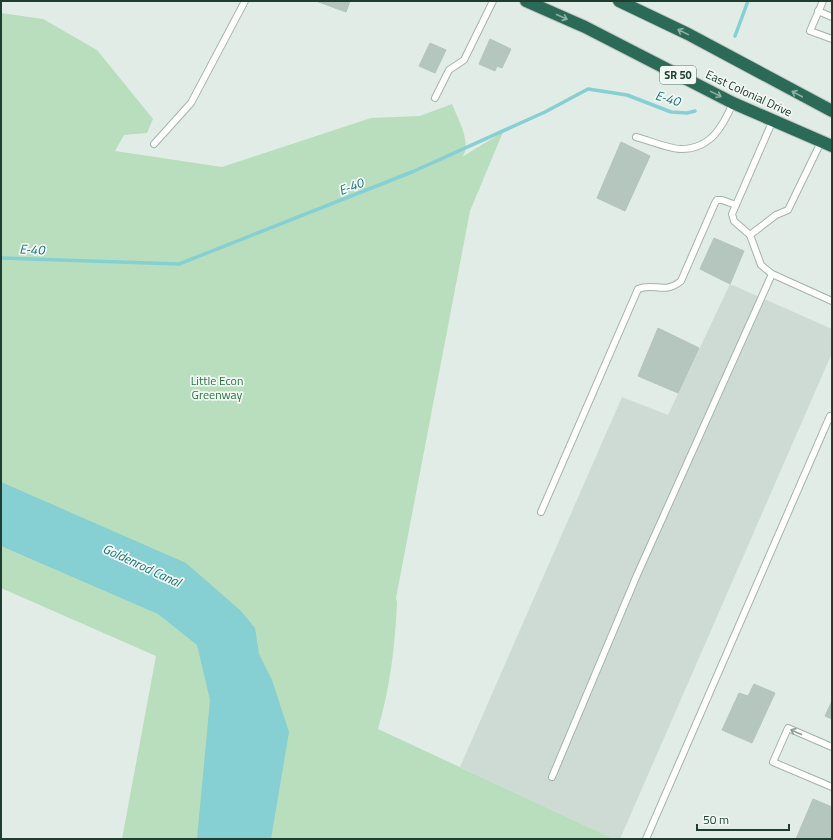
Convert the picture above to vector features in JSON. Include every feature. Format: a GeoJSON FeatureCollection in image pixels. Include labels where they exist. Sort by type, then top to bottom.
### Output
{"type":"FeatureCollection","features":[{"type":"Feature","properties":{"kind":"highway","name":"East Colonial Drive"},"geometry":{"type":"LineString","coordinates":[[526,1],[585,27],[733,102],[827,144]]}},
{"type":"Feature","properties":{"kind":"highway","name":"East Colonial Drive"},"geometry":{"type":"LineString","coordinates":[[619,1],[688,34],[832,111]]}},
{"type":"Feature","properties":{"kind":"lane"},"geometry":{"type":"LineString","coordinates":[[154,144],[191,103],[244,1]]}},
{"type":"Feature","properties":{"kind":"lane"},"geometry":{"type":"LineString","coordinates":[[435,98],[450,70],[464,60],[493,1]]}},
{"type":"Feature","properties":{"kind":"lane"},"geometry":{"type":"LineString","coordinates":[[822,1],[810,31],[832,40]]}},
{"type":"Feature","properties":{"kind":"lane"},"geometry":{"type":"LineString","coordinates":[[818,11],[832,17]]}},
{"type":"Feature","properties":{"kind":"lane"},"geometry":{"type":"LineString","coordinates":[[636,136],[681,149],[703,145],[718,133],[733,102]]}},
{"type":"Feature","properties":{"kind":"lane"},"geometry":{"type":"LineString","coordinates":[[773,120],[732,214],[734,221],[750,235],[762,265],[772,274],[832,301]]}},
{"type":"Feature","properties":{"kind":"lane"},"geometry":{"type":"LineString","coordinates":[[750,235],[776,215],[788,210],[827,144]]}},
{"type":"Feature","properties":{"kind":"lane"},"geometry":{"type":"LineString","coordinates":[[541,512],[638,289],[645,286],[656,288],[674,288],[681,281],[717,200],[722,200],[736,205]]}},
{"type":"Feature","properties":{"kind":"lane"},"geometry":{"type":"LineString","coordinates":[[552,777],[637,575],[772,274]]}},
{"type":"Feature","properties":{"kind":"lane"},"geometry":{"type":"LineString","coordinates":[[646,839],[824,429],[830,416],[832,417]]}},
{"type":"Feature","properties":{"kind":"lane"},"geometry":{"type":"LineString","coordinates":[[832,747],[788,728],[773,762],[832,787]]}},
{"type":"Feature","properties":{"kind":"shaded area"},"geometry":{"type":"Polygon","coordinates":[[[730,284],[832,329],[832,353],[620,839],[614,839],[460,767],[622,397],[668,415],[730,284]]]}},
{"type":"Feature","properties":{"kind":"green space","name":"Little Econ Greenway"},"geometry":{"type":"Polygon","coordinates":[[[1,13],[43,19],[97,50],[153,119],[147,133],[124,135],[115,151],[222,167],[371,118],[420,116],[452,104],[465,138],[465,152],[462,157],[503,132],[470,211],[396,598],[396,619],[391,667],[386,698],[378,729],[614,839],[122,839],[156,656],[1,588],[1,13]]]}},
{"type":"Feature","properties":{"kind":"water","name":"Goldenrod Canal"},"geometry":{"type":"Polygon","coordinates":[[[1,482],[186,563],[241,611],[255,628],[259,654],[272,680],[289,732],[271,839],[197,839],[210,700],[197,645],[158,614],[1,546],[1,482]]]}},
{"type":"Feature","properties":{"kind":"building"},"geometry":{"type":"Polygon","coordinates":[[[316,1],[350,1],[346,12],[316,1]]]}},
{"type":"Feature","properties":{"kind":"building"},"geometry":{"type":"Polygon","coordinates":[[[490,39],[511,49],[502,68],[497,66],[495,71],[479,64],[490,39]]]}},
{"type":"Feature","properties":{"kind":"building"},"geometry":{"type":"Polygon","coordinates":[[[430,43],[446,50],[435,73],[419,66],[430,43]]]}},
{"type":"Feature","properties":{"kind":"building"},"geometry":{"type":"Polygon","coordinates":[[[621,142],[650,156],[625,211],[597,198],[621,142]]]}},
{"type":"Feature","properties":{"kind":"building"},"geometry":{"type":"Polygon","coordinates":[[[714,238],[744,251],[730,284],[700,269],[714,238]]]}},
{"type":"Feature","properties":{"kind":"building"},"geometry":{"type":"Polygon","coordinates":[[[658,328],[699,348],[678,393],[638,376],[658,328]]]}},
{"type":"Feature","properties":{"kind":"building"},"geometry":{"type":"Polygon","coordinates":[[[754,684],[775,693],[752,743],[722,730],[739,693],[748,696],[754,684]]]}},
{"type":"Feature","properties":{"kind":"building"},"geometry":{"type":"Polygon","coordinates":[[[832,701],[832,719],[825,716],[832,701]]]}},
{"type":"Feature","properties":{"kind":"building"},"geometry":{"type":"Polygon","coordinates":[[[813,799],[832,807],[832,839],[796,839],[813,799]]]}},
{"type":"Feature","properties":{"kind":"waterway","name":"E-40"},"geometry":{"type":"LineString","coordinates":[[735,36],[748,1]]}},
{"type":"Feature","properties":{"kind":"waterway","name":"E-40"},"geometry":{"type":"LineString","coordinates":[[1,258],[179,264],[412,172],[545,112],[588,89],[627,95],[671,112],[687,113],[695,111]]}}]}
